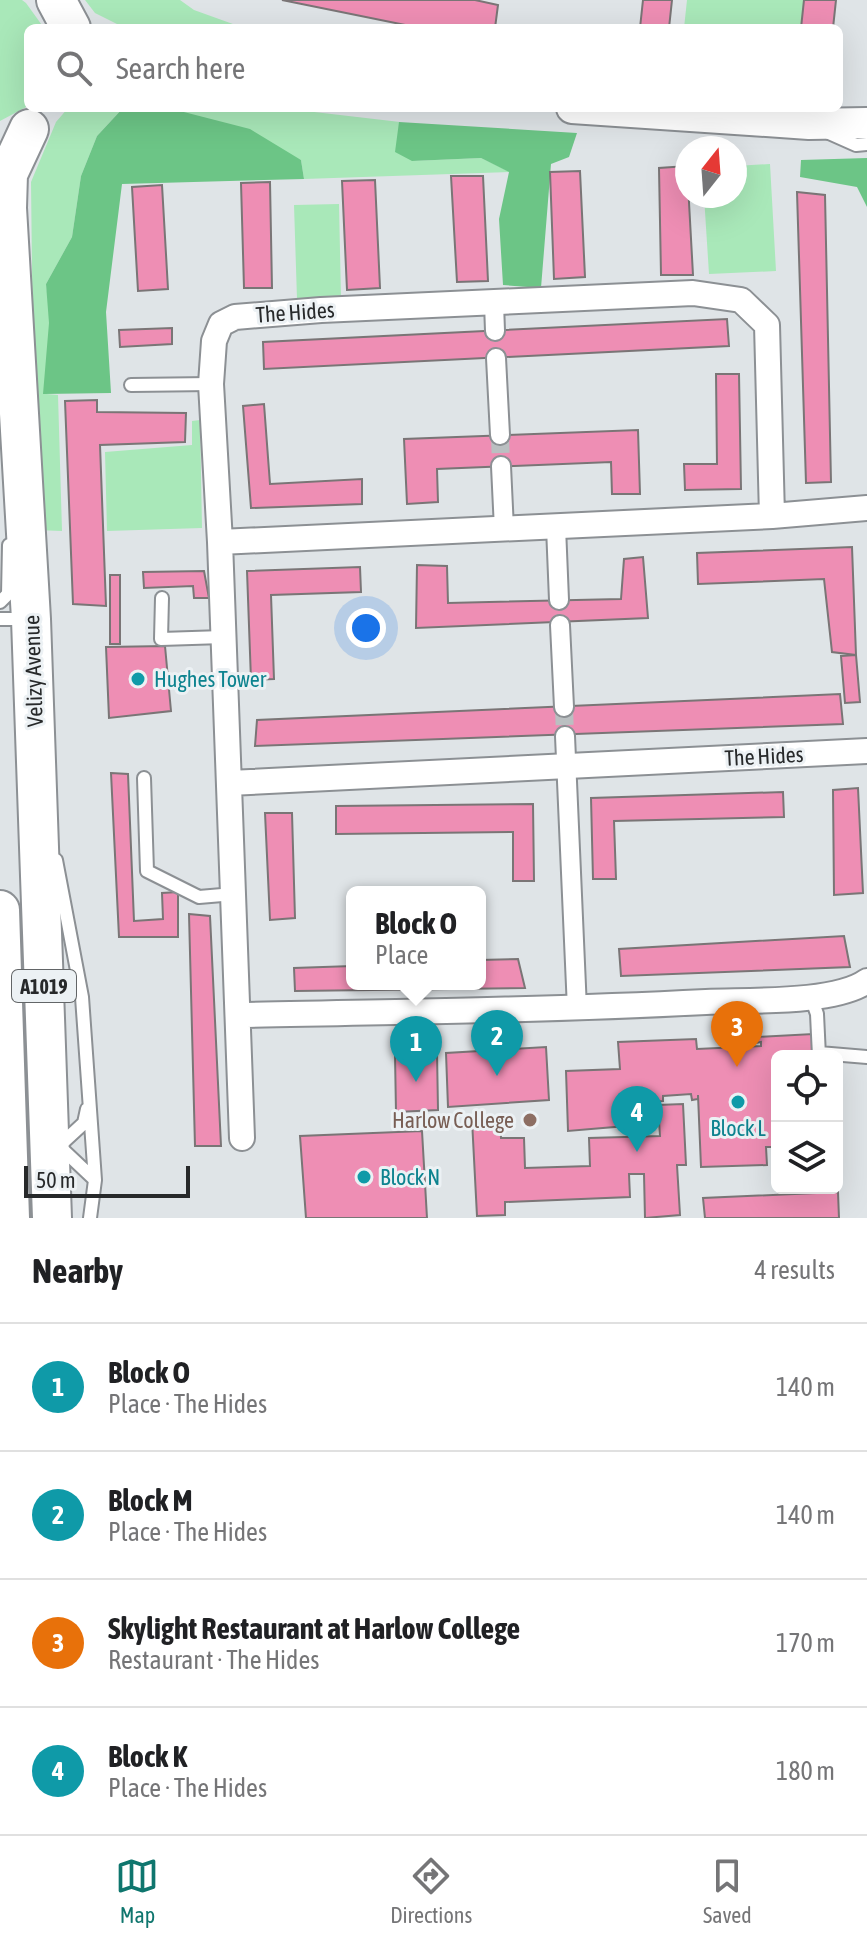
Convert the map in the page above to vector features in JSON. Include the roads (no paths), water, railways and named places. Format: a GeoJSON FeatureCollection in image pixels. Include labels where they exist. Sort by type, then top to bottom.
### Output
{"type":"FeatureCollection","features":[{"type":"Feature","properties":{"kind":"main road","name":"Velizy Avenue"},"geometry":{"type":"LineString","coordinates":[[27,126],[8,174],[12,326],[10,613],[36,755],[52,1218]]}},
{"type":"Feature","properties":{"kind":"main road","name":"A1019"},"geometry":{"type":"LineString","coordinates":[[0,910],[10,1218]]}},
{"type":"Feature","properties":{"kind":"street"},"geometry":{"type":"LineString","coordinates":[[631,112],[809,124],[867,123]]}},
{"type":"Feature","properties":{"kind":"street","name":"The Hides"},"geometry":{"type":"LineString","coordinates":[[242,1138],[220,542],[211,384],[214,341],[221,324],[235,317],[693,293],[741,300],[767,325],[772,516]]}},
{"type":"Feature","properties":{"kind":"street"},"geometry":{"type":"LineString","coordinates":[[494,303],[495,331]]}},
{"type":"Feature","properties":{"kind":"street"},"geometry":{"type":"LineString","coordinates":[[496,358],[500,435]]}},
{"type":"Feature","properties":{"kind":"street"},"geometry":{"type":"LineString","coordinates":[[501,466],[504,529]]}},
{"type":"Feature","properties":{"kind":"street"},"geometry":{"type":"LineString","coordinates":[[220,542],[772,516],[867,508]]}},
{"type":"Feature","properties":{"kind":"street"},"geometry":{"type":"LineString","coordinates":[[556,527],[559,600]]}},
{"type":"Feature","properties":{"kind":"street"},"geometry":{"type":"LineString","coordinates":[[560,625],[564,707]]}},
{"type":"Feature","properties":{"kind":"street"},"geometry":{"type":"LineString","coordinates":[[565,736],[577,1009]]}},
{"type":"Feature","properties":{"kind":"street","name":"The Hides"},"geometry":{"type":"LineString","coordinates":[[229,783],[867,751]]}},
{"type":"Feature","properties":{"kind":"street"},"geometry":{"type":"LineString","coordinates":[[239,1015],[577,1009],[811,997],[858,988],[867,981]]}},
{"type":"Feature","properties":{"kind":"lane"},"geometry":{"type":"LineString","coordinates":[[809,124],[856,145],[867,144]]}},
{"type":"Feature","properties":{"kind":"lane"},"geometry":{"type":"LineString","coordinates":[[10,485],[12,326]]}},
{"type":"Feature","properties":{"kind":"lane"},"geometry":{"type":"LineString","coordinates":[[131,385],[211,384]]}},
{"type":"Feature","properties":{"kind":"lane"},"geometry":{"type":"LineString","coordinates":[[9,532],[10,613]]}},
{"type":"Feature","properties":{"kind":"lane"},"geometry":{"type":"LineString","coordinates":[[162,598],[161,639],[223,637]]}},
{"type":"Feature","properties":{"kind":"lane"},"geometry":{"type":"LineString","coordinates":[[36,755],[82,997],[95,1180],[90,1218]]}},
{"type":"Feature","properties":{"kind":"lane"},"geometry":{"type":"LineString","coordinates":[[144,778],[147,871],[199,897],[234,894]]}},
{"type":"Feature","properties":{"kind":"lane"},"geometry":{"type":"LineString","coordinates":[[811,997],[817,1014],[819,1050]]}},
{"type":"Feature","properties":{"kind":"lane"},"geometry":{"type":"LineString","coordinates":[[843,1056],[867,1057]]}},
{"type":"Feature","properties":{"kind":"lane"},"geometry":{"type":"LineString","coordinates":[[90,1098],[84,1123],[59,1146],[95,1180]]}},
{"type":"Feature","properties":{"kind":"tunnel"},"geometry":{"type":"LineString","coordinates":[[500,435],[501,466]]}},
{"type":"Feature","properties":{"kind":"tunnel"},"geometry":{"type":"LineString","coordinates":[[564,707],[565,736]]}},
{"type":"Feature","properties":{"kind":"place","name":"Hughes Tower"},"geometry":{"type":"Point","coordinates":[138,679]}},
{"type":"Feature","properties":{"kind":"place","name":"Skylight Restaurant at Harlow College"},"geometry":{"type":"Point","coordinates":[737,1067]}},
{"type":"Feature","properties":{"kind":"place","name":"Block M"},"geometry":{"type":"Point","coordinates":[497,1076]}},
{"type":"Feature","properties":{"kind":"place","name":"Block O"},"geometry":{"type":"Point","coordinates":[416,1082]}},
{"type":"Feature","properties":{"kind":"place","name":"Block L"},"geometry":{"type":"Point","coordinates":[738,1102]}},
{"type":"Feature","properties":{"kind":"place","name":"Harlow College"},"geometry":{"type":"Point","coordinates":[530,1120]}},
{"type":"Feature","properties":{"kind":"place","name":"Block K"},"geometry":{"type":"Point","coordinates":[637,1152]}},
{"type":"Feature","properties":{"kind":"place","name":"Block N"},"geometry":{"type":"Point","coordinates":[364,1177]}}]}
